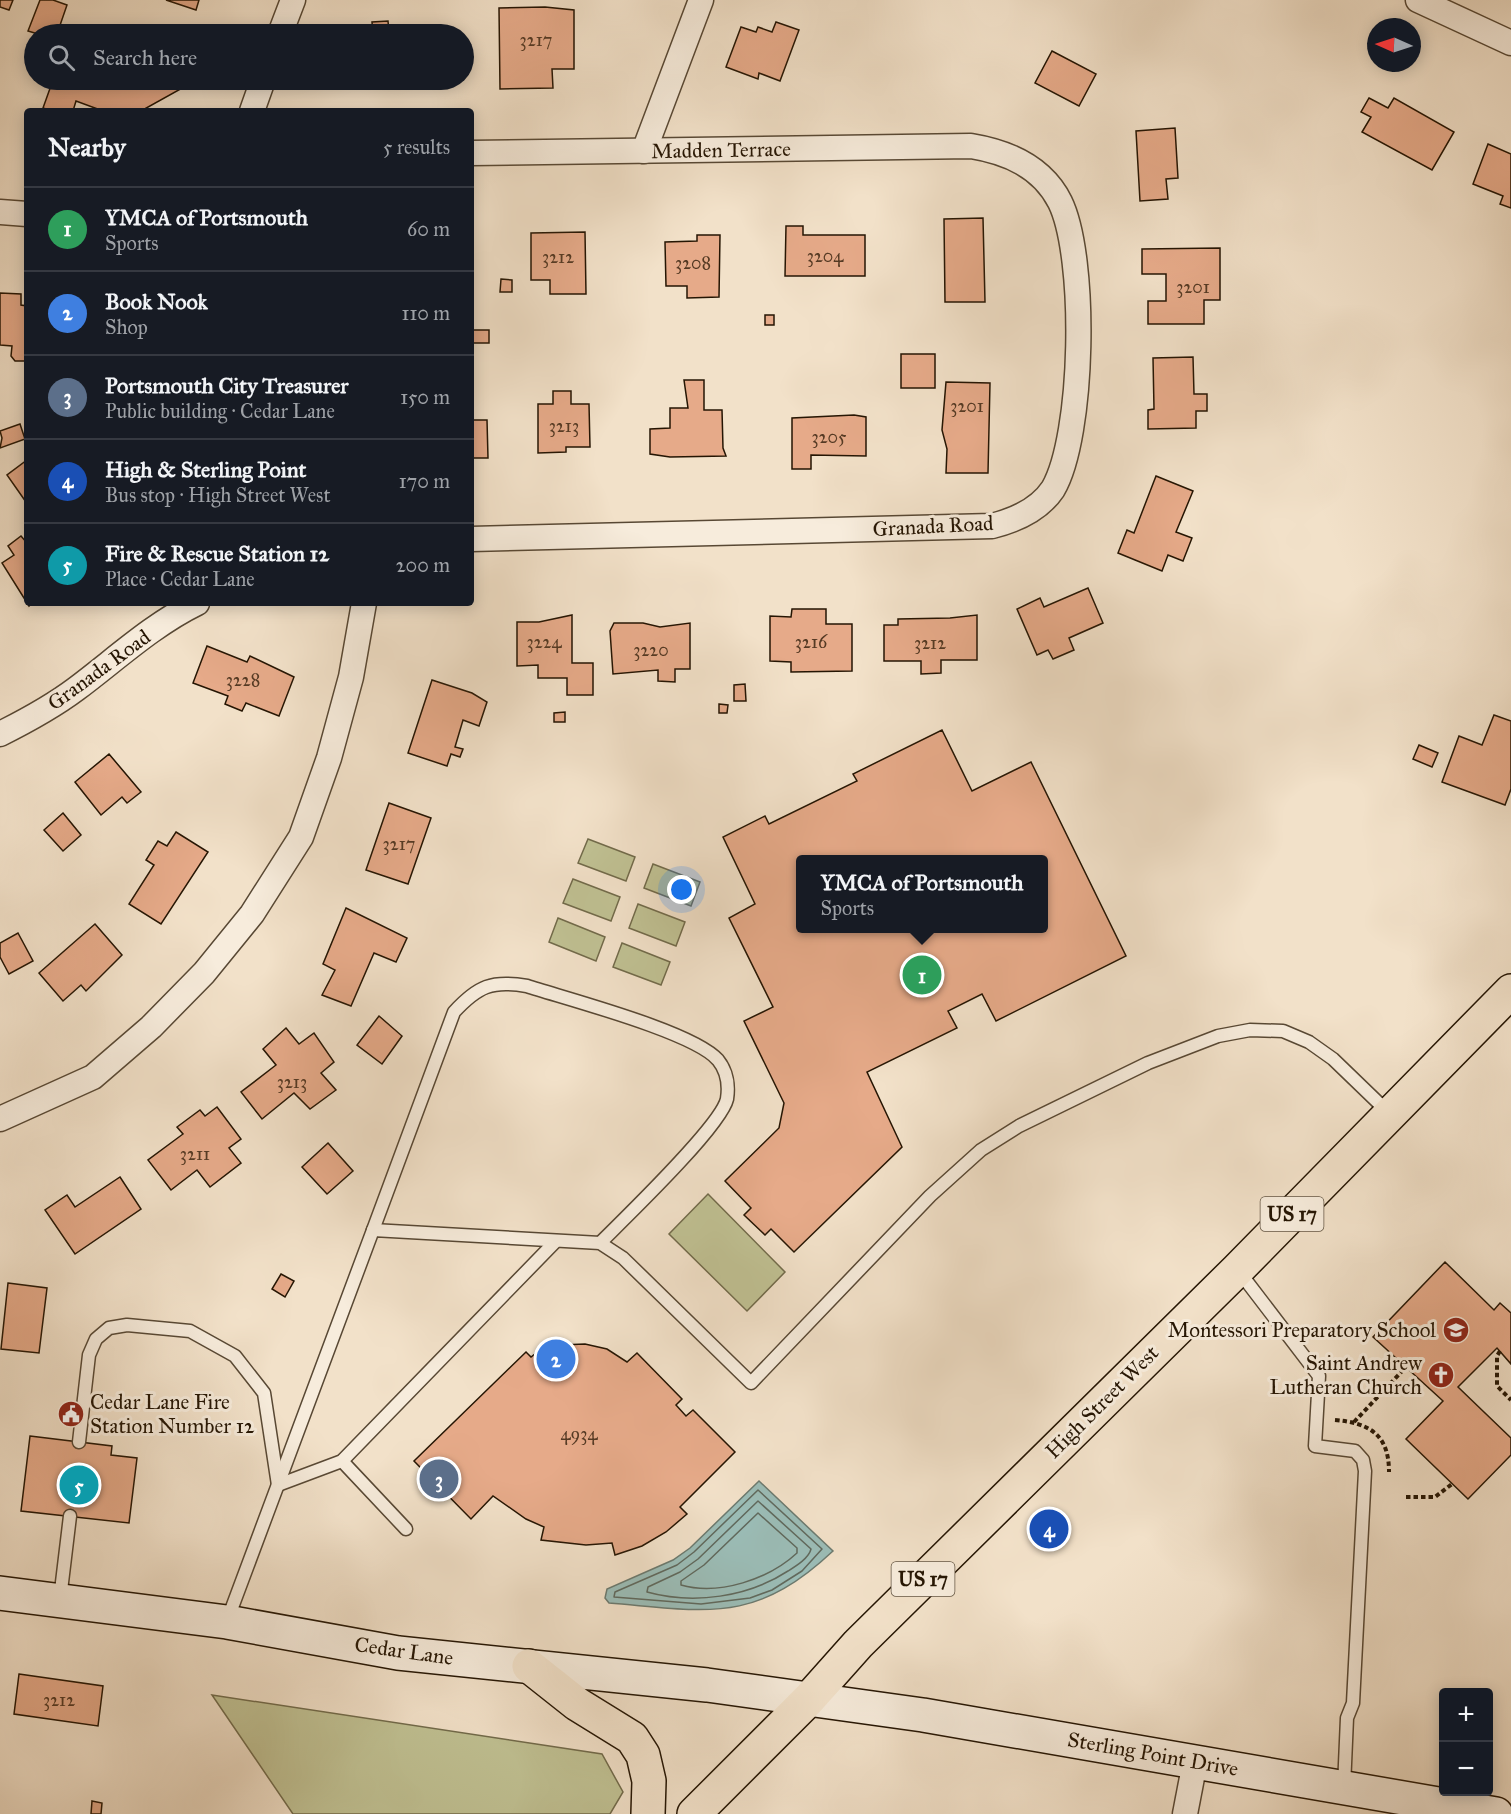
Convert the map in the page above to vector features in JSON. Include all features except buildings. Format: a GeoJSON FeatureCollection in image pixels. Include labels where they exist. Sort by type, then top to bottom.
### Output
{"type":"FeatureCollection","features":[{"type":"Feature","properties":{"kind":"main road","name":"High Street West"},"geometry":{"type":"LineString","coordinates":[[694,1814],[809,1699],[858,1644],[1237,1269],[1511,991]]}},
{"type":"Feature","properties":{"kind":"main road","name":"Cedar Lane"},"geometry":{"type":"LineString","coordinates":[[0,1593],[227,1622],[398,1653],[707,1684],[809,1699]]}},
{"type":"Feature","properties":{"kind":"main road"},"geometry":{"type":"LineString","coordinates":[[529,1666],[577,1704],[632,1738],[643,1755],[650,1781],[648,1814]]}},
{"type":"Feature","properties":{"kind":"main road","name":"Sterling Point Drive"},"geometry":{"type":"LineString","coordinates":[[809,1699],[923,1715],[1496,1814]]}},
{"type":"Feature","properties":{"kind":"street"},"geometry":{"type":"LineString","coordinates":[[284,24],[293,0]]}},
{"type":"Feature","properties":{"kind":"street"},"geometry":{"type":"LineString","coordinates":[[644,151],[701,0]]}},
{"type":"Feature","properties":{"kind":"street"},"geometry":{"type":"LineString","coordinates":[[1418,0],[1511,43]]}},
{"type":"Feature","properties":{"kind":"street"},"geometry":{"type":"LineString","coordinates":[[253,108],[259,90]]}},
{"type":"Feature","properties":{"kind":"street","name":"Madden Terrace"},"geometry":{"type":"LineString","coordinates":[[474,153],[971,146]]}},
{"type":"Feature","properties":{"kind":"street","name":"Granada Road"},"geometry":{"type":"LineString","coordinates":[[474,539],[992,526],[1016,520],[1035,508],[1052,490],[1062,469],[1074,402],[1079,330],[1076,278],[1069,225],[1059,200],[1044,178],[1022,162],[998,150],[971,146]]}},
{"type":"Feature","properties":{"kind":"street"},"geometry":{"type":"LineString","coordinates":[[0,212],[24,214]]}},
{"type":"Feature","properties":{"kind":"street","name":"Granada Road"},"geometry":{"type":"LineString","coordinates":[[0,734],[33,718],[74,691],[150,632],[191,606]]}},
{"type":"Feature","properties":{"kind":"street"},"geometry":{"type":"LineString","coordinates":[[0,1119],[93,1077],[151,1028],[204,973],[252,914],[301,837],[329,758],[351,677],[363,606]]}},
{"type":"Feature","properties":{"kind":"street"},"geometry":{"type":"LineString","coordinates":[[1185,1814],[1195,1762]]}},
{"type":"Feature","properties":{"kind":"lane"},"geometry":{"type":"LineString","coordinates":[[227,1622],[454,1012],[470,994],[484,986],[508,982],[527,986],[690,1041],[718,1060],[727,1076],[727,1101],[713,1125],[600,1243]]}},
{"type":"Feature","properties":{"kind":"lane"},"geometry":{"type":"LineString","coordinates":[[373,1230],[600,1243],[623,1258],[750,1383],[930,1196],[981,1150],[1019,1126],[1148,1063],[1218,1036],[1251,1030],[1283,1031],[1309,1042],[1333,1059],[1390,1114]]}},
{"type":"Feature","properties":{"kind":"lane"},"geometry":{"type":"LineString","coordinates":[[278,1485],[342,1461],[556,1241]]}},
{"type":"Feature","properties":{"kind":"lane"},"geometry":{"type":"LineString","coordinates":[[1237,1269],[1319,1376],[1315,1446],[1355,1451],[1363,1460],[1365,1471],[1353,1703],[1347,1718],[1344,1787]]}},
{"type":"Feature","properties":{"kind":"lane"},"geometry":{"type":"LineString","coordinates":[[79,1442],[89,1355],[96,1339],[109,1328],[127,1325],[190,1331],[235,1356],[264,1393],[278,1485]]}},
{"type":"Feature","properties":{"kind":"lane"},"geometry":{"type":"LineString","coordinates":[[342,1461],[406,1529]]}},
{"type":"Feature","properties":{"kind":"lane"},"geometry":{"type":"LineString","coordinates":[[60,1601],[70,1516]]}},
{"type":"Feature","properties":{"kind":"path"},"geometry":{"type":"LineString","coordinates":[[1500,1351],[1497,1356],[1497,1386],[1511,1400]]}},
{"type":"Feature","properties":{"kind":"path"},"geometry":{"type":"LineString","coordinates":[[1354,1422],[1405,1368]]}},
{"type":"Feature","properties":{"kind":"path"},"geometry":{"type":"LineString","coordinates":[[1406,1497],[1435,1497],[1452,1484]]}},
{"type":"Feature","properties":{"kind":"green space"},"geometry":{"type":"Polygon","coordinates":[[[588,839],[635,857],[626,881],[578,863],[588,839]]]}},
{"type":"Feature","properties":{"kind":"green space"},"geometry":{"type":"Polygon","coordinates":[[[653,864],[700,882],[691,906],[644,888],[653,864]]]}},
{"type":"Feature","properties":{"kind":"green space"},"geometry":{"type":"Polygon","coordinates":[[[573,879],[620,897],[611,921],[563,903],[573,879]]]}},
{"type":"Feature","properties":{"kind":"green space"},"geometry":{"type":"Polygon","coordinates":[[[638,904],[685,922],[676,946],[629,928],[638,904]]]}},
{"type":"Feature","properties":{"kind":"green space"},"geometry":{"type":"Polygon","coordinates":[[[558,918],[605,937],[596,961],[549,942],[558,918]]]}},
{"type":"Feature","properties":{"kind":"green space"},"geometry":{"type":"Polygon","coordinates":[[[622,943],[670,962],[661,985],[613,967],[622,943]]]}},
{"type":"Feature","properties":{"kind":"green space"},"geometry":{"type":"Polygon","coordinates":[[[708,1194],[785,1272],[747,1311],[669,1234],[708,1194]]]}},
{"type":"Feature","properties":{"kind":"green space"},"geometry":{"type":"Polygon","coordinates":[[[212,1695],[602,1754],[623,1792],[610,1814],[293,1814],[212,1695]]]}},
{"type":"Feature","properties":{"kind":"water"},"geometry":{"type":"Polygon","coordinates":[[[759,1481],[833,1551],[805,1575],[779,1591],[754,1602],[728,1608],[675,1609],[609,1603],[605,1598],[607,1589],[673,1560],[690,1548],[759,1481]]]}},
{"type":"Feature","properties":{"kind":"place","name":"YMCA of Portsmouth"},"geometry":{"type":"Point","coordinates":[922,975]}},
{"type":"Feature","properties":{"kind":"place","name":"Montessori Preparatory School"},"geometry":{"type":"Point","coordinates":[1456,1330]}},
{"type":"Feature","properties":{"kind":"place","name":"Book Nook"},"geometry":{"type":"Point","coordinates":[556,1359]}},
{"type":"Feature","properties":{"kind":"place","name":"Saint Andrew Lutheran Church"},"geometry":{"type":"Point","coordinates":[1441,1375]}},
{"type":"Feature","properties":{"kind":"place","name":"Cedar Lane Fire Station Number 12"},"geometry":{"type":"Point","coordinates":[71,1414]}},
{"type":"Feature","properties":{"kind":"place","name":"Portsmouth City Treasurer"},"geometry":{"type":"Point","coordinates":[439,1479]}},
{"type":"Feature","properties":{"kind":"place","name":"Fire & Rescue Station 12"},"geometry":{"type":"Point","coordinates":[79,1485]}},
{"type":"Feature","properties":{"kind":"place","name":"High & Sterling Point"},"geometry":{"type":"Point","coordinates":[1049,1529]}}]}
